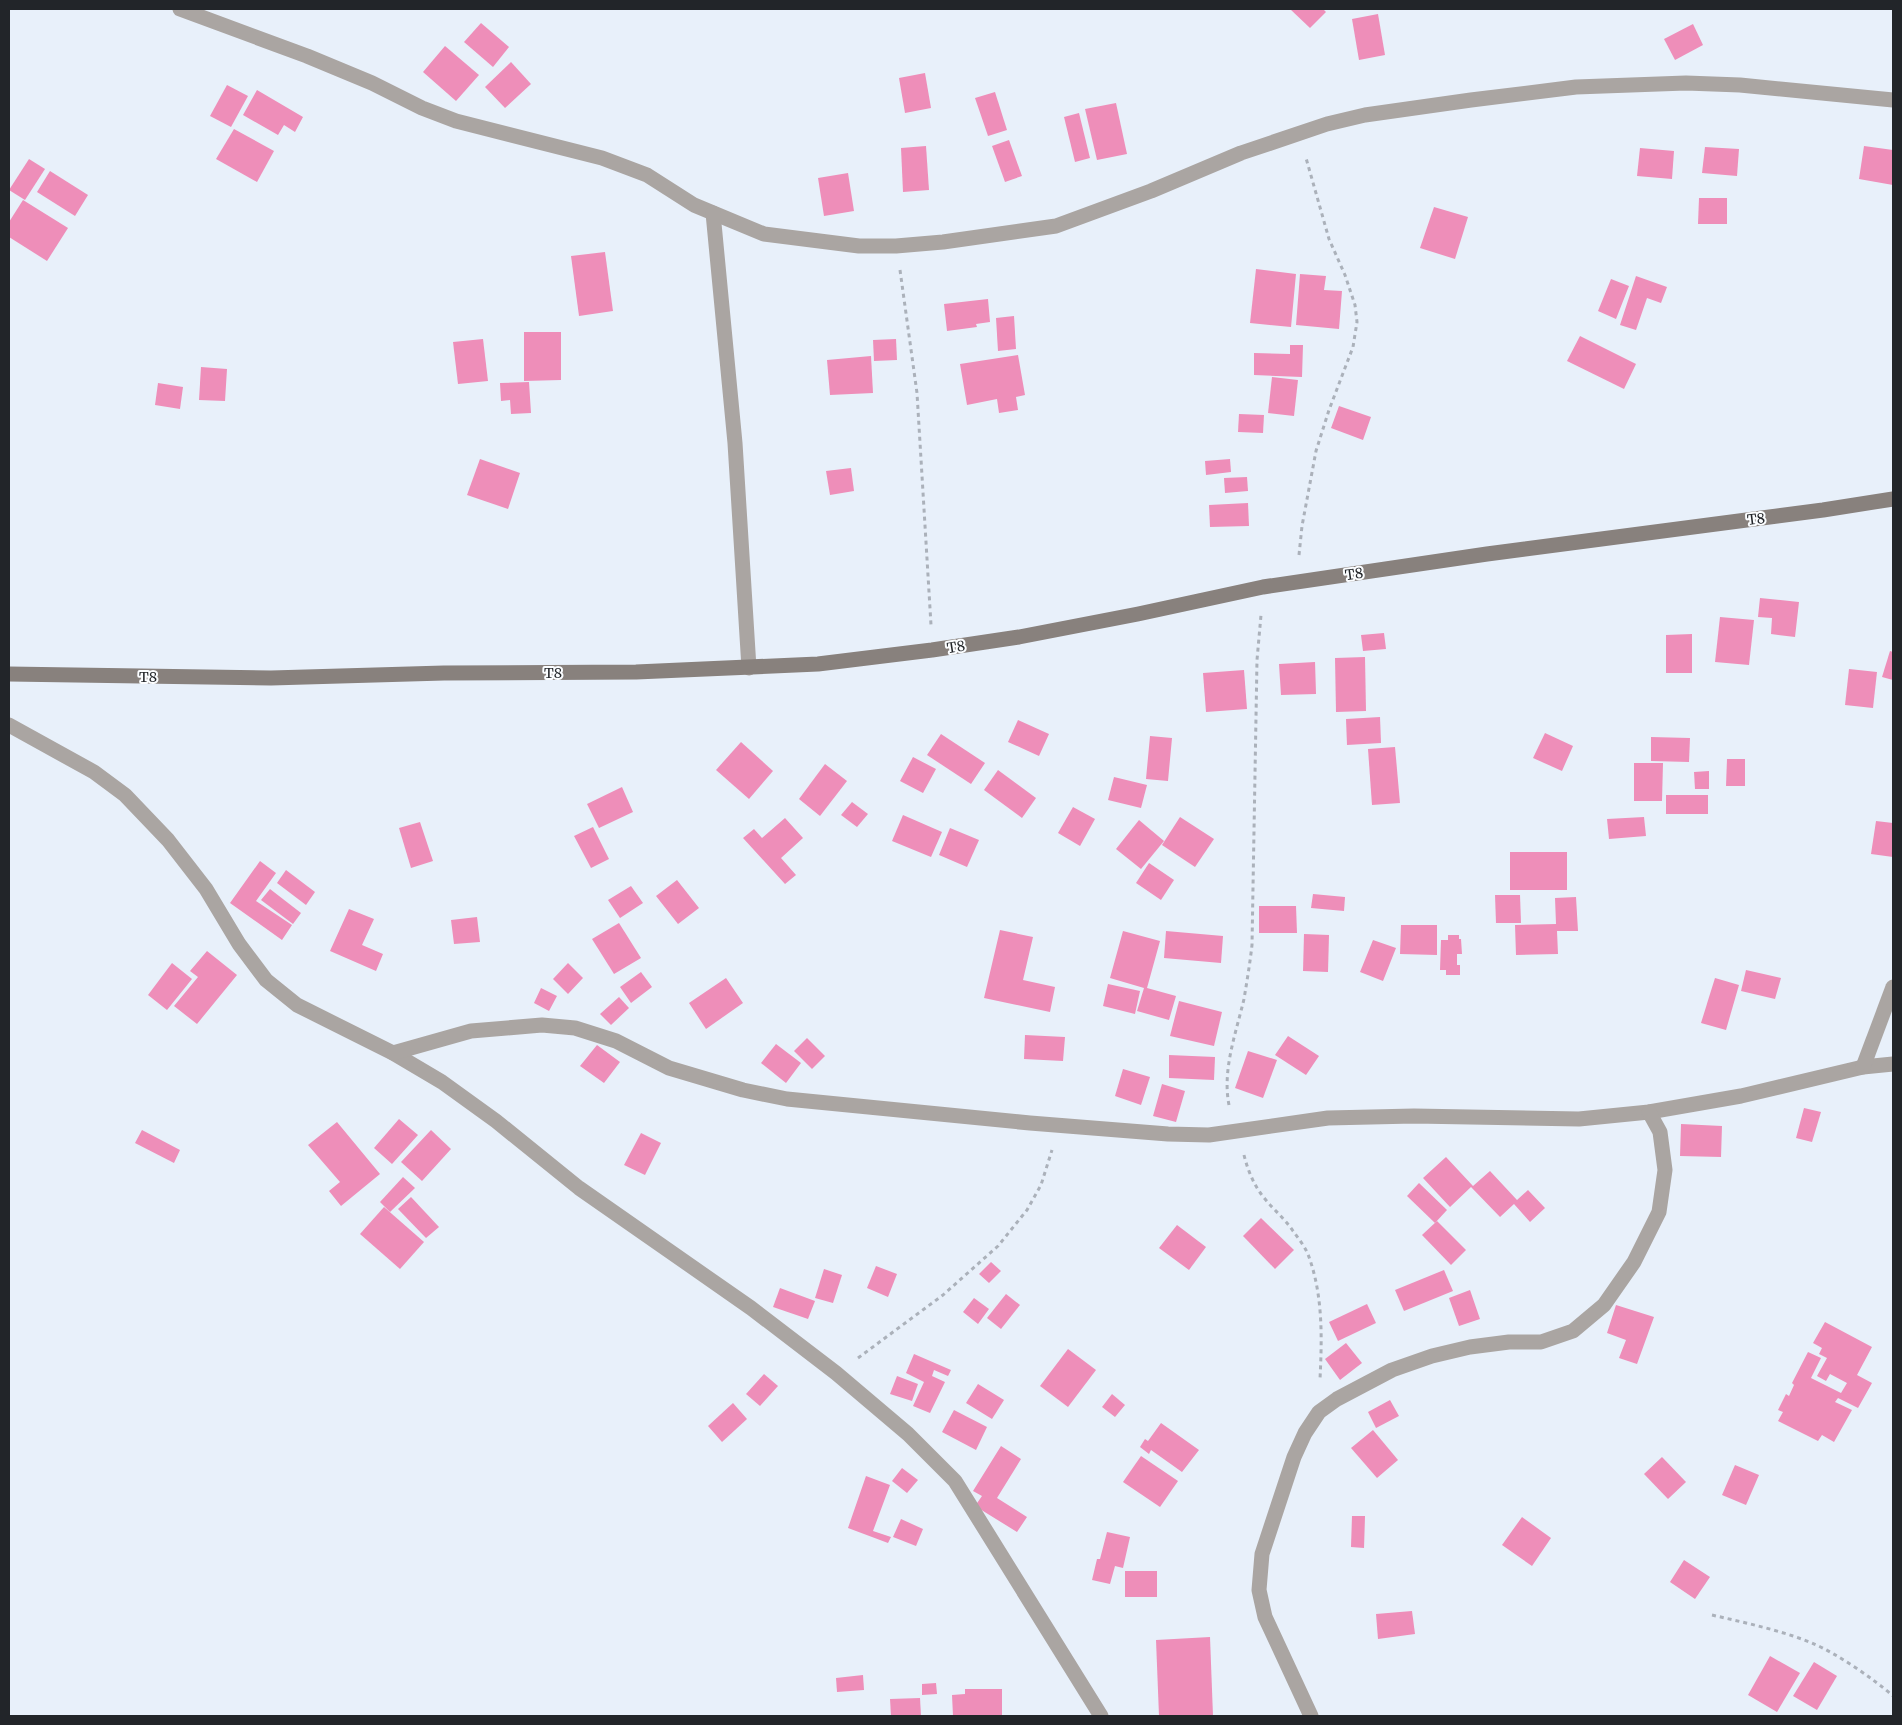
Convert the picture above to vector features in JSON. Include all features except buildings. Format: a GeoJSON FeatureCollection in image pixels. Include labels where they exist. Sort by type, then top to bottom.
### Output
{"type":"FeatureCollection","features":[{"type":"Feature","properties":{"kind":"street"},"geometry":{"type":"LineString","coordinates":[[180,9],[307,56],[422,108],[456,121],[602,158],[646,175],[694,205],[764,234],[859,246],[896,246],[994,236],[1056,226],[1151,191],[1241,153],[1299,133],[1327,124],[1398,110],[1533,91],[1686,82],[1740,84],[1893,100]]}},
{"type":"Feature","properties":{"kind":"street"},"geometry":{"type":"LineString","coordinates":[[713,213],[735,443],[749,668]]}},
{"type":"Feature","properties":{"kind":"street","name":"T8"},"geometry":{"type":"LineString","coordinates":[[9,674],[271,678],[636,672],[818,664],[932,650],[1037,634],[1263,587],[1487,554],[1823,510],[1893,499]]}},
{"type":"Feature","properties":{"kind":"street"},"geometry":{"type":"LineString","coordinates":[[9,725],[94,772],[125,795],[168,840],[201,882],[238,944],[266,980],[297,1005],[393,1053],[442,1082],[496,1121],[579,1188],[750,1308],[836,1373],[908,1434],[955,1481],[1101,1716]]}},
{"type":"Feature","properties":{"kind":"street"},"geometry":{"type":"LineString","coordinates":[[1863,1067],[1893,987]]}},
{"type":"Feature","properties":{"kind":"street"},"geometry":{"type":"LineString","coordinates":[[393,1053],[471,1031],[542,1025],[575,1028],[616,1041],[669,1068],[743,1090],[787,1099],[1059,1125],[1168,1134],[1209,1135],[1328,1118],[1414,1116],[1579,1118],[1649,1112],[1741,1096],[1863,1067],[1893,1064]]}},
{"type":"Feature","properties":{"kind":"street"},"geometry":{"type":"LineString","coordinates":[[1311,1716],[1265,1617],[1259,1590],[1262,1554],[1276,1507],[1305,1433],[1318,1412],[1337,1399],[1392,1370],[1432,1356],[1470,1347],[1509,1342],[1541,1342],[1573,1331],[1604,1305],[1634,1262],[1659,1212],[1665,1170],[1660,1132],[1649,1112]]}},
{"type":"Feature","properties":{"kind":"path"},"geometry":{"type":"LineString","coordinates":[[1297,582],[1302,526],[1316,451],[1353,347],[1357,322],[1354,304],[1345,275],[1329,239],[1299,133]]}},
{"type":"Feature","properties":{"kind":"path"},"geometry":{"type":"LineString","coordinates":[[896,246],[917,393],[932,650]]}},
{"type":"Feature","properties":{"kind":"path"},"geometry":{"type":"LineString","coordinates":[[1263,587],[1257,660],[1252,945],[1249,974],[1235,1034],[1227,1086],[1229,1104],[1249,1173],[1264,1198],[1292,1229],[1309,1255],[1320,1307],[1322,1343],[1318,1412]]}},
{"type":"Feature","properties":{"kind":"path"},"geometry":{"type":"LineString","coordinates":[[836,1373],[943,1295],[998,1246],[1027,1210],[1041,1185],[1059,1125]]}},
{"type":"Feature","properties":{"kind":"path"},"geometry":{"type":"LineString","coordinates":[[1712,1615],[1760,1626],[1813,1644],[1852,1666],[1893,1696]]}}]}
